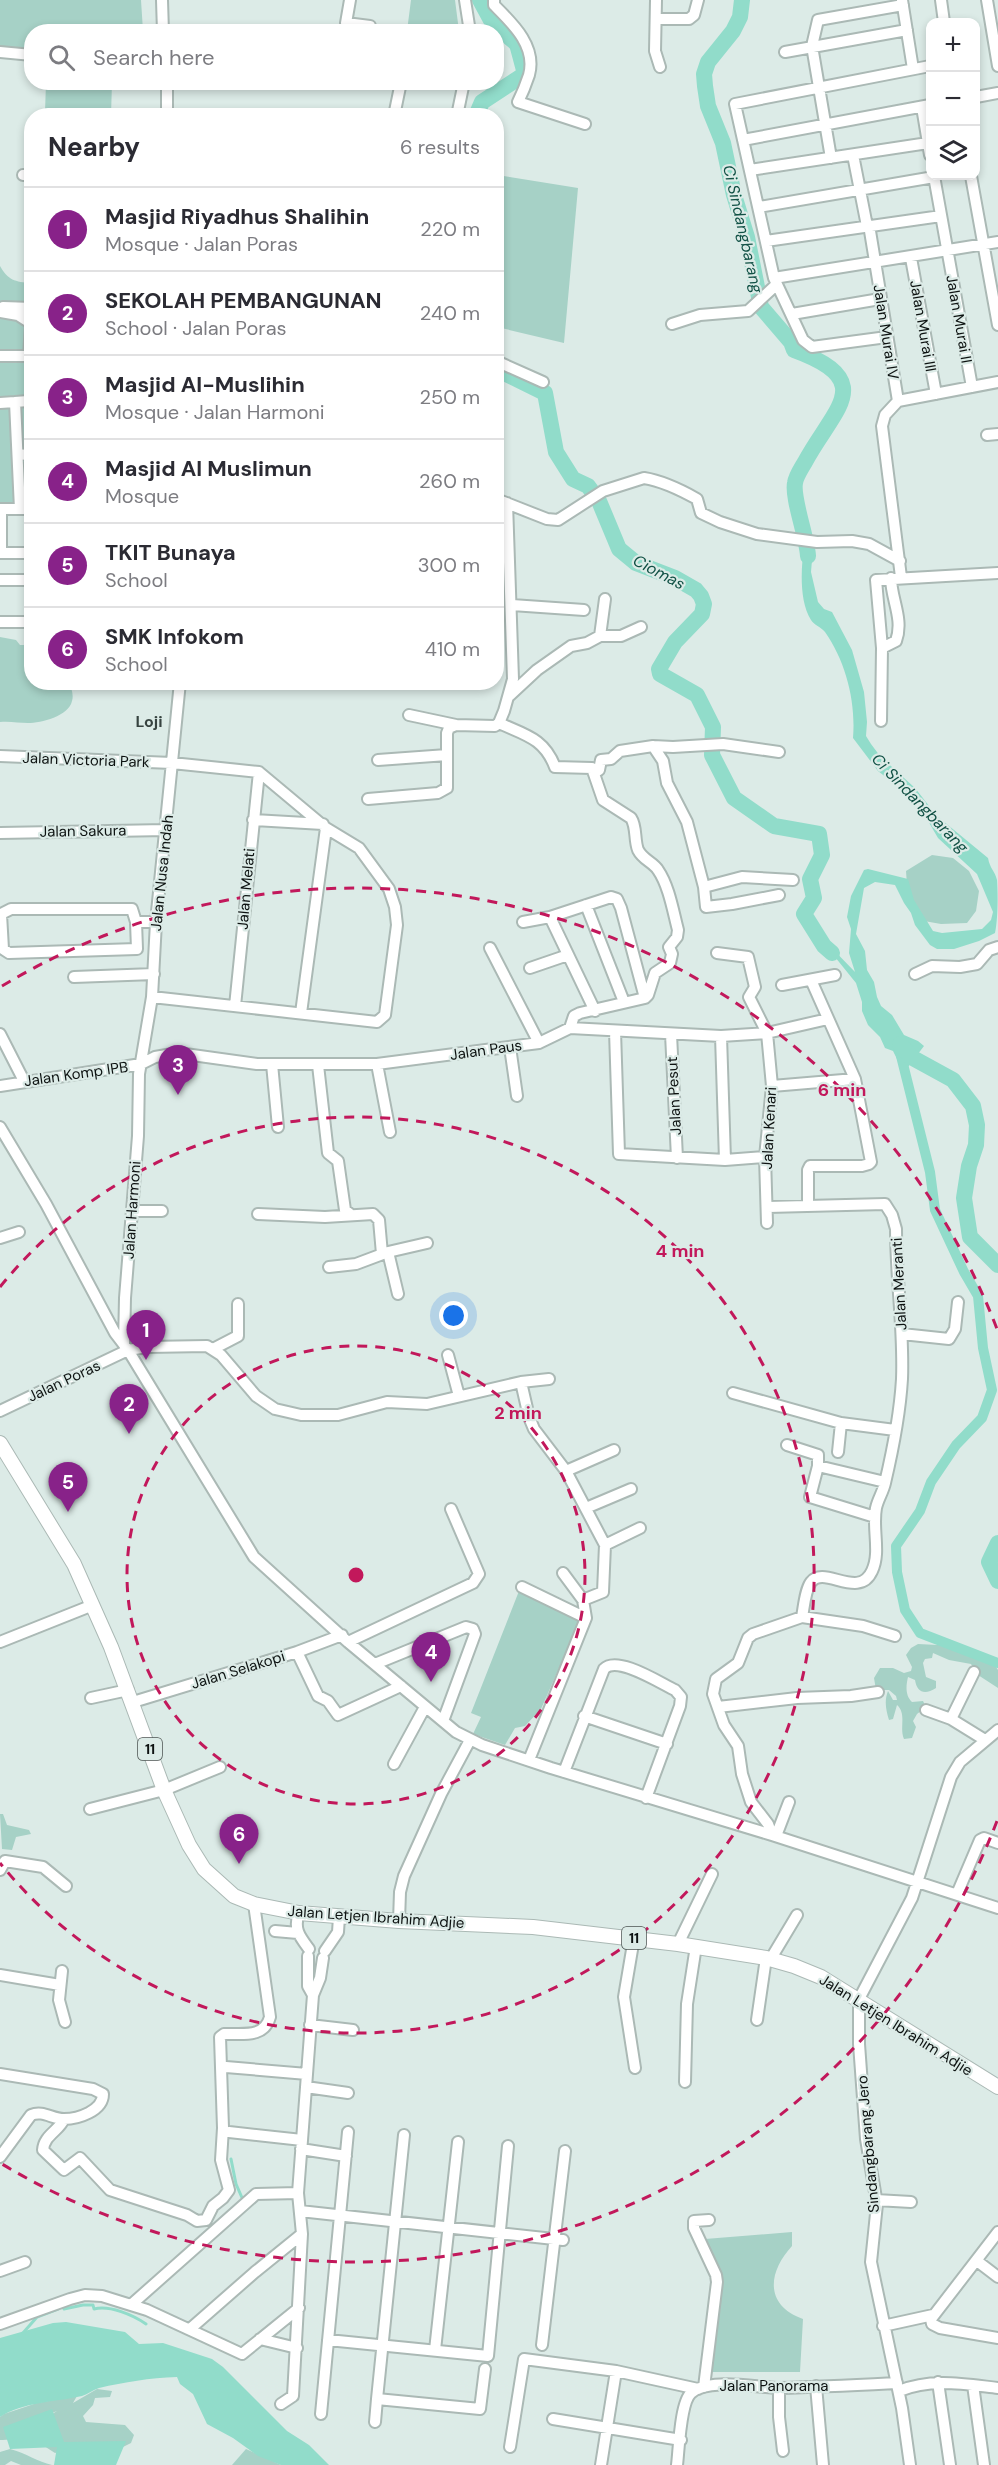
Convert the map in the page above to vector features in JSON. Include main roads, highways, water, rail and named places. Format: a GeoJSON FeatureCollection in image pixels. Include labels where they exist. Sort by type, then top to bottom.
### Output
{"type":"FeatureCollection","features":[{"type":"Feature","properties":{"kind":"main road","name":"Jalan Letjen Ibrahim Adjie"},"geometry":{"type":"LineString","coordinates":[[0,1443],[74,1564],[130,1696],[164,1790],[189,1845],[204,1869],[234,1896],[254,1904],[299,1913],[399,1921],[533,1926],[696,1946],[768,1959],[821,1977],[998,2087]]}},
{"type":"Feature","properties":{"kind":"water"},"geometry":{"type":"Polygon","coordinates":[[[804,547],[813,548],[811,572],[818,602],[824,609],[832,612],[852,650],[864,692],[866,736],[880,756],[915,788],[937,816],[988,858],[997,880],[995,933],[954,949],[937,949],[930,945],[915,925],[895,885],[875,882],[864,888],[856,934],[865,951],[867,970],[874,982],[877,997],[881,1006],[892,1015],[904,1035],[924,1046],[908,1067],[900,1065],[893,1051],[885,1048],[880,1037],[868,1025],[862,1011],[862,1002],[856,983],[835,957],[825,951],[814,930],[819,930],[826,942],[855,972],[849,953],[851,929],[847,917],[851,896],[864,870],[868,869],[908,879],[914,900],[933,931],[942,933],[982,929],[991,920],[993,912],[977,874],[938,838],[924,814],[901,789],[878,771],[853,738],[853,710],[844,669],[825,632],[811,620],[804,604],[802,574],[804,547]]]}},
{"type":"Feature","properties":{"kind":"water"},"geometry":{"type":"Polygon","coordinates":[[[66,2322],[125,2332],[139,2344],[163,2343],[212,2359],[223,2367],[287,2431],[309,2445],[329,2465],[281,2465],[258,2456],[233,2438],[207,2424],[193,2394],[180,2384],[177,2377],[157,2378],[99,2388],[82,2396],[19,2408],[0,2417],[0,2338],[53,2323],[66,2322]]]}},
{"type":"Feature","properties":{"kind":"water"},"geometry":{"type":"Polygon","coordinates":[[[52,2409],[64,2442],[126,2441],[116,2465],[54,2465],[57,2447],[10,2449],[3,2427],[52,2409]]]}},
{"type":"Feature","properties":{"kind":"waterway","name":"Ciomas"},"geometry":{"type":"LineString","coordinates":[[480,0],[493,24]]}},
{"type":"Feature","properties":{"kind":"waterway","name":"Ci Sindangbarang"},"geometry":{"type":"LineString","coordinates":[[742,0],[740,17],[733,31],[708,62],[704,74],[708,106],[723,143],[734,195],[747,237],[761,307],[791,342],[794,350],[820,361],[836,373],[842,385],[842,397],[837,411],[800,470],[795,483],[808,556]]}},
{"type":"Feature","properties":{"kind":"waterway","name":"Ciomas"},"geometry":{"type":"LineString","coordinates":[[504,33],[517,44],[525,74],[504,88]]}},
{"type":"Feature","properties":{"kind":"waterway","name":"Ciomas"},"geometry":{"type":"LineString","coordinates":[[479,108],[482,102],[500,90]]}},
{"type":"Feature","properties":{"kind":"waterway","name":"Ciomas"},"geometry":{"type":"LineString","coordinates":[[504,373],[545,393],[556,452],[573,479],[588,486],[599,501],[619,549],[636,563],[675,578],[696,590],[701,596],[704,604],[702,614],[675,642],[659,669],[660,674],[697,695],[713,727],[712,755],[734,798],[774,826],[819,834],[822,855],[810,879],[814,898],[804,914],[824,946],[832,953]]}},
{"type":"Feature","properties":{"kind":"waterway","name":"Ci Sindangbarang"},"geometry":{"type":"LineString","coordinates":[[900,1044],[911,1057],[953,1080],[973,1106],[977,1125],[976,1145],[969,1166],[964,1198],[970,1237],[998,1265]]}},
{"type":"Feature","properties":{"kind":"waterway"},"geometry":{"type":"LineString","coordinates":[[901,1056],[930,1172],[935,1210],[978,1296],[983,1348],[992,1390],[982,1418],[956,1445],[931,1482],[920,1511],[896,1546],[897,1572],[905,1610],[920,1633],[998,1663]]}},
{"type":"Feature","properties":{"kind":"waterway","name":"Ci Sindangbarang"},"geometry":{"type":"LineString","coordinates":[[998,1543],[989,1562],[998,1581]]}},
{"type":"Feature","properties":{"kind":"waterway"},"geometry":{"type":"LineString","coordinates":[[231,2159],[236,2184],[243,2200]]}},
{"type":"Feature","properties":{"kind":"waterway"},"geometry":{"type":"LineString","coordinates":[[64,2309],[93,2305],[94,2309],[107,2308],[121,2312],[146,2324]]}},
{"type":"Feature","properties":{"kind":"waterway"},"geometry":{"type":"LineString","coordinates":[[23,2333],[37,2317],[58,2309]]}},
{"type":"Feature","properties":{"kind":"place","name":"Masjid Al-Muslihin"},"geometry":{"type":"Point","coordinates":[178,1095]}},
{"type":"Feature","properties":{"kind":"place","name":"Masjid Riyadhus Shalihin"},"geometry":{"type":"Point","coordinates":[146,1360]}},
{"type":"Feature","properties":{"kind":"place","name":"SEKOLAH PEMBANGUNAN"},"geometry":{"type":"Point","coordinates":[129,1434]}},
{"type":"Feature","properties":{"kind":"place","name":"TKIT Bunaya"},"geometry":{"type":"Point","coordinates":[68,1512]}},
{"type":"Feature","properties":{"kind":"place","name":"Masjid Al Muslimun"},"geometry":{"type":"Point","coordinates":[431,1682]}},
{"type":"Feature","properties":{"kind":"place","name":"SMK Infokom"},"geometry":{"type":"Point","coordinates":[239,1864]}},
{"type":"Feature","properties":{"kind":"district","name":"Loji"},"geometry":{"type":"Point","coordinates":[149,721]}}]}
